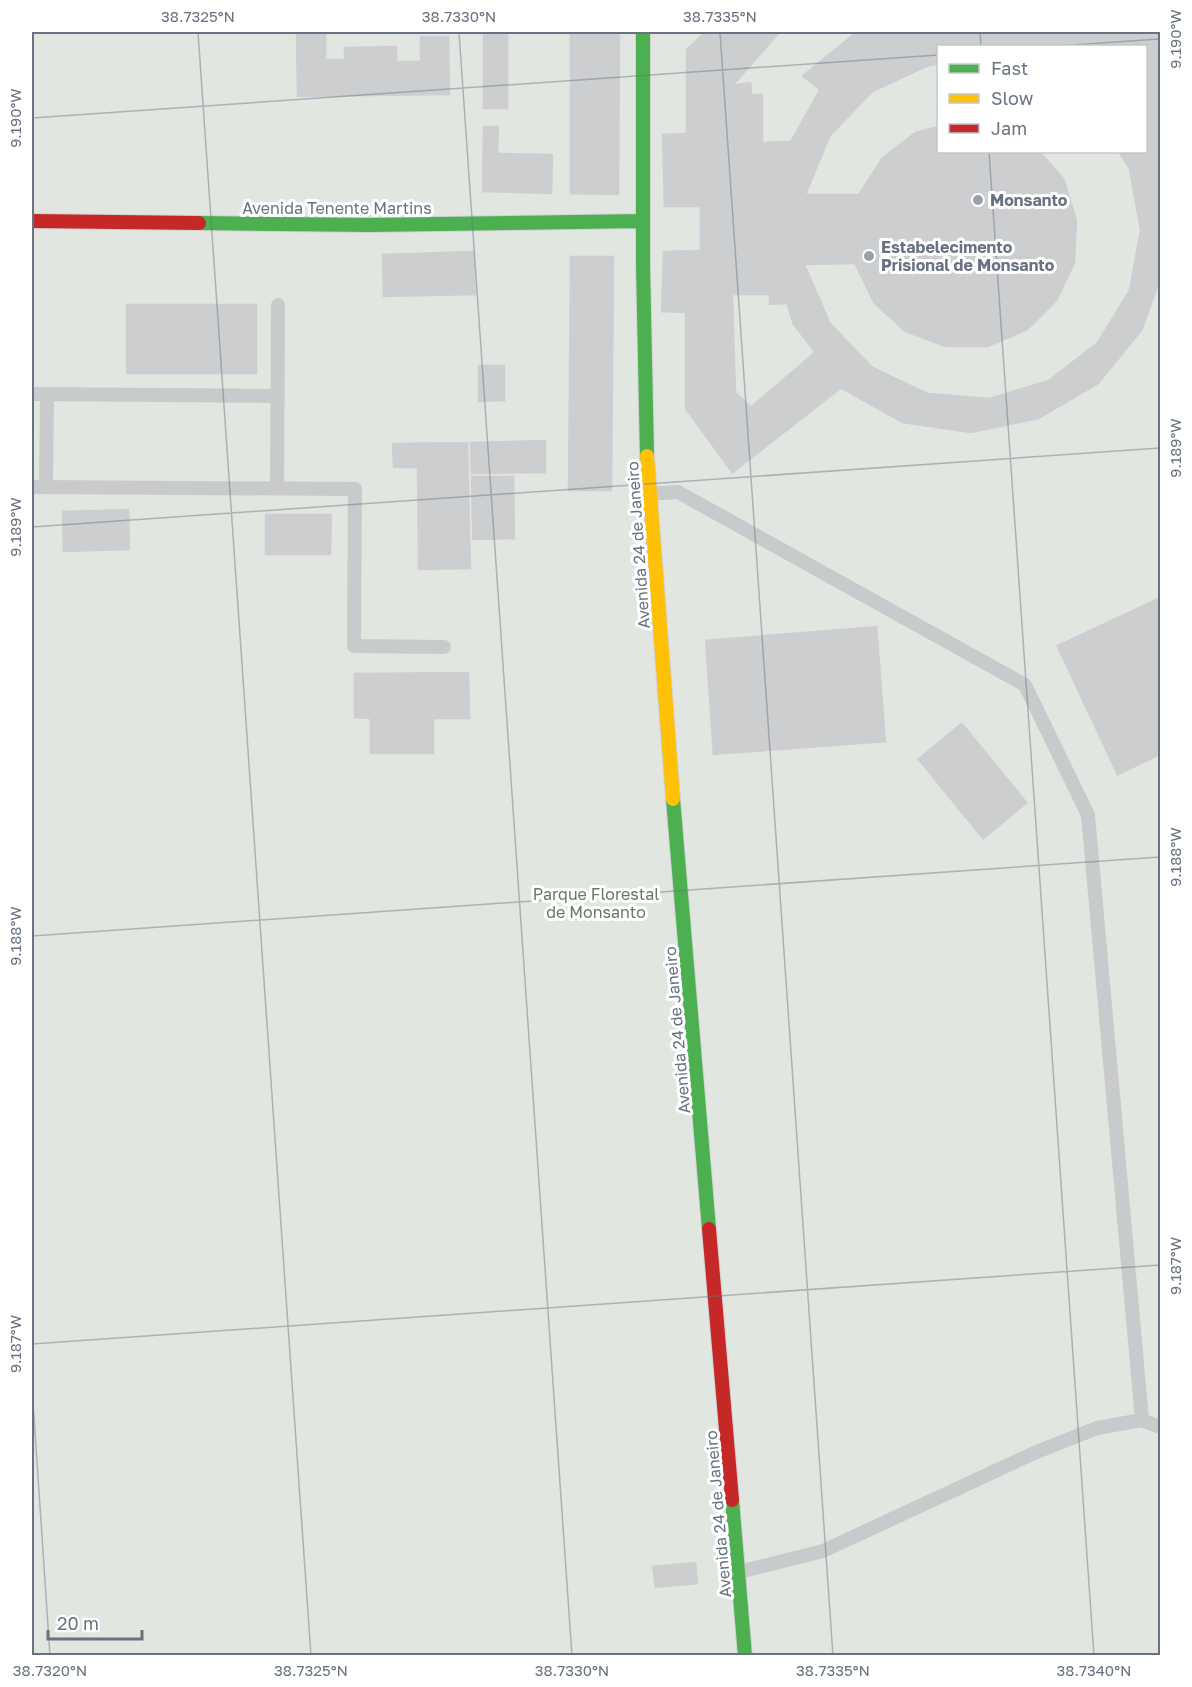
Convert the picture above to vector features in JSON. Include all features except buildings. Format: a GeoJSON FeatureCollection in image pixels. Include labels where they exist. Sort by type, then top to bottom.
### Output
{"type":"FeatureCollection","features":[{"type":"Feature","properties":{"kind":"street","name":"Avenida 24 de Janeiro"},"geometry":{"type":"LineString","coordinates":[[643,32],[643,221],[648,494],[746,1656]]}},
{"type":"Feature","properties":{"kind":"street","name":"Avenida Tenente Martins"},"geometry":{"type":"LineString","coordinates":[[32,221],[294,225],[643,221]]}},
{"type":"Feature","properties":{"kind":"lane"},"geometry":{"type":"LineString","coordinates":[[277,489],[278,305]]}},
{"type":"Feature","properties":{"kind":"lane"},"geometry":{"type":"LineString","coordinates":[[32,394],[277,396]]}},
{"type":"Feature","properties":{"kind":"lane"},"geometry":{"type":"LineString","coordinates":[[46,488],[47,394]]}},
{"type":"Feature","properties":{"kind":"lane"},"geometry":{"type":"LineString","coordinates":[[32,487],[355,489],[354,646],[444,647]]}},
{"type":"Feature","properties":{"kind":"lane"},"geometry":{"type":"LineString","coordinates":[[648,494],[678,492],[1025,685],[1088,815],[1142,1420]]}},
{"type":"Feature","properties":{"kind":"lane"},"geometry":{"type":"LineString","coordinates":[[739,1572],[823,1551],[1034,1453],[1097,1428],[1142,1420],[1161,1427]]}},
{"type":"Feature","properties":{"kind":"green space","name":"Parque Florestal de Monsanto"},"geometry":{"type":"Polygon","coordinates":[[[32,32],[1160,32],[1160,1655],[32,1655],[32,32]]]}},
{"type":"Feature","properties":{"kind":"traffic: fast"},"geometry":{"type":"LineString","coordinates":[[643,32],[643,264],[647,456]]}},
{"type":"Feature","properties":{"kind":"traffic: fast"},"geometry":{"type":"LineString","coordinates":[[199,223],[370,225],[643,221]]}},
{"type":"Feature","properties":{"kind":"traffic: fast"},"geometry":{"type":"LineString","coordinates":[[673,799],[709,1229]]}},
{"type":"Feature","properties":{"kind":"traffic: fast"},"geometry":{"type":"LineString","coordinates":[[732,1500],[745,1656]]}},
{"type":"Feature","properties":{"kind":"traffic: slow"},"geometry":{"type":"LineString","coordinates":[[647,456],[673,799]]}},
{"type":"Feature","properties":{"kind":"traffic: jam"},"geometry":{"type":"LineString","coordinates":[[32,221],[199,223]]}},
{"type":"Feature","properties":{"kind":"traffic: jam"},"geometry":{"type":"LineString","coordinates":[[709,1229],[732,1500]]}},
{"type":"Feature","properties":{"kind":"place","name":"Monsanto"},"geometry":{"type":"Point","coordinates":[978,200]}},
{"type":"Feature","properties":{"kind":"place","name":"Estabelecimento Prisional de Monsanto"},"geometry":{"type":"Point","coordinates":[869,256]}}]}
